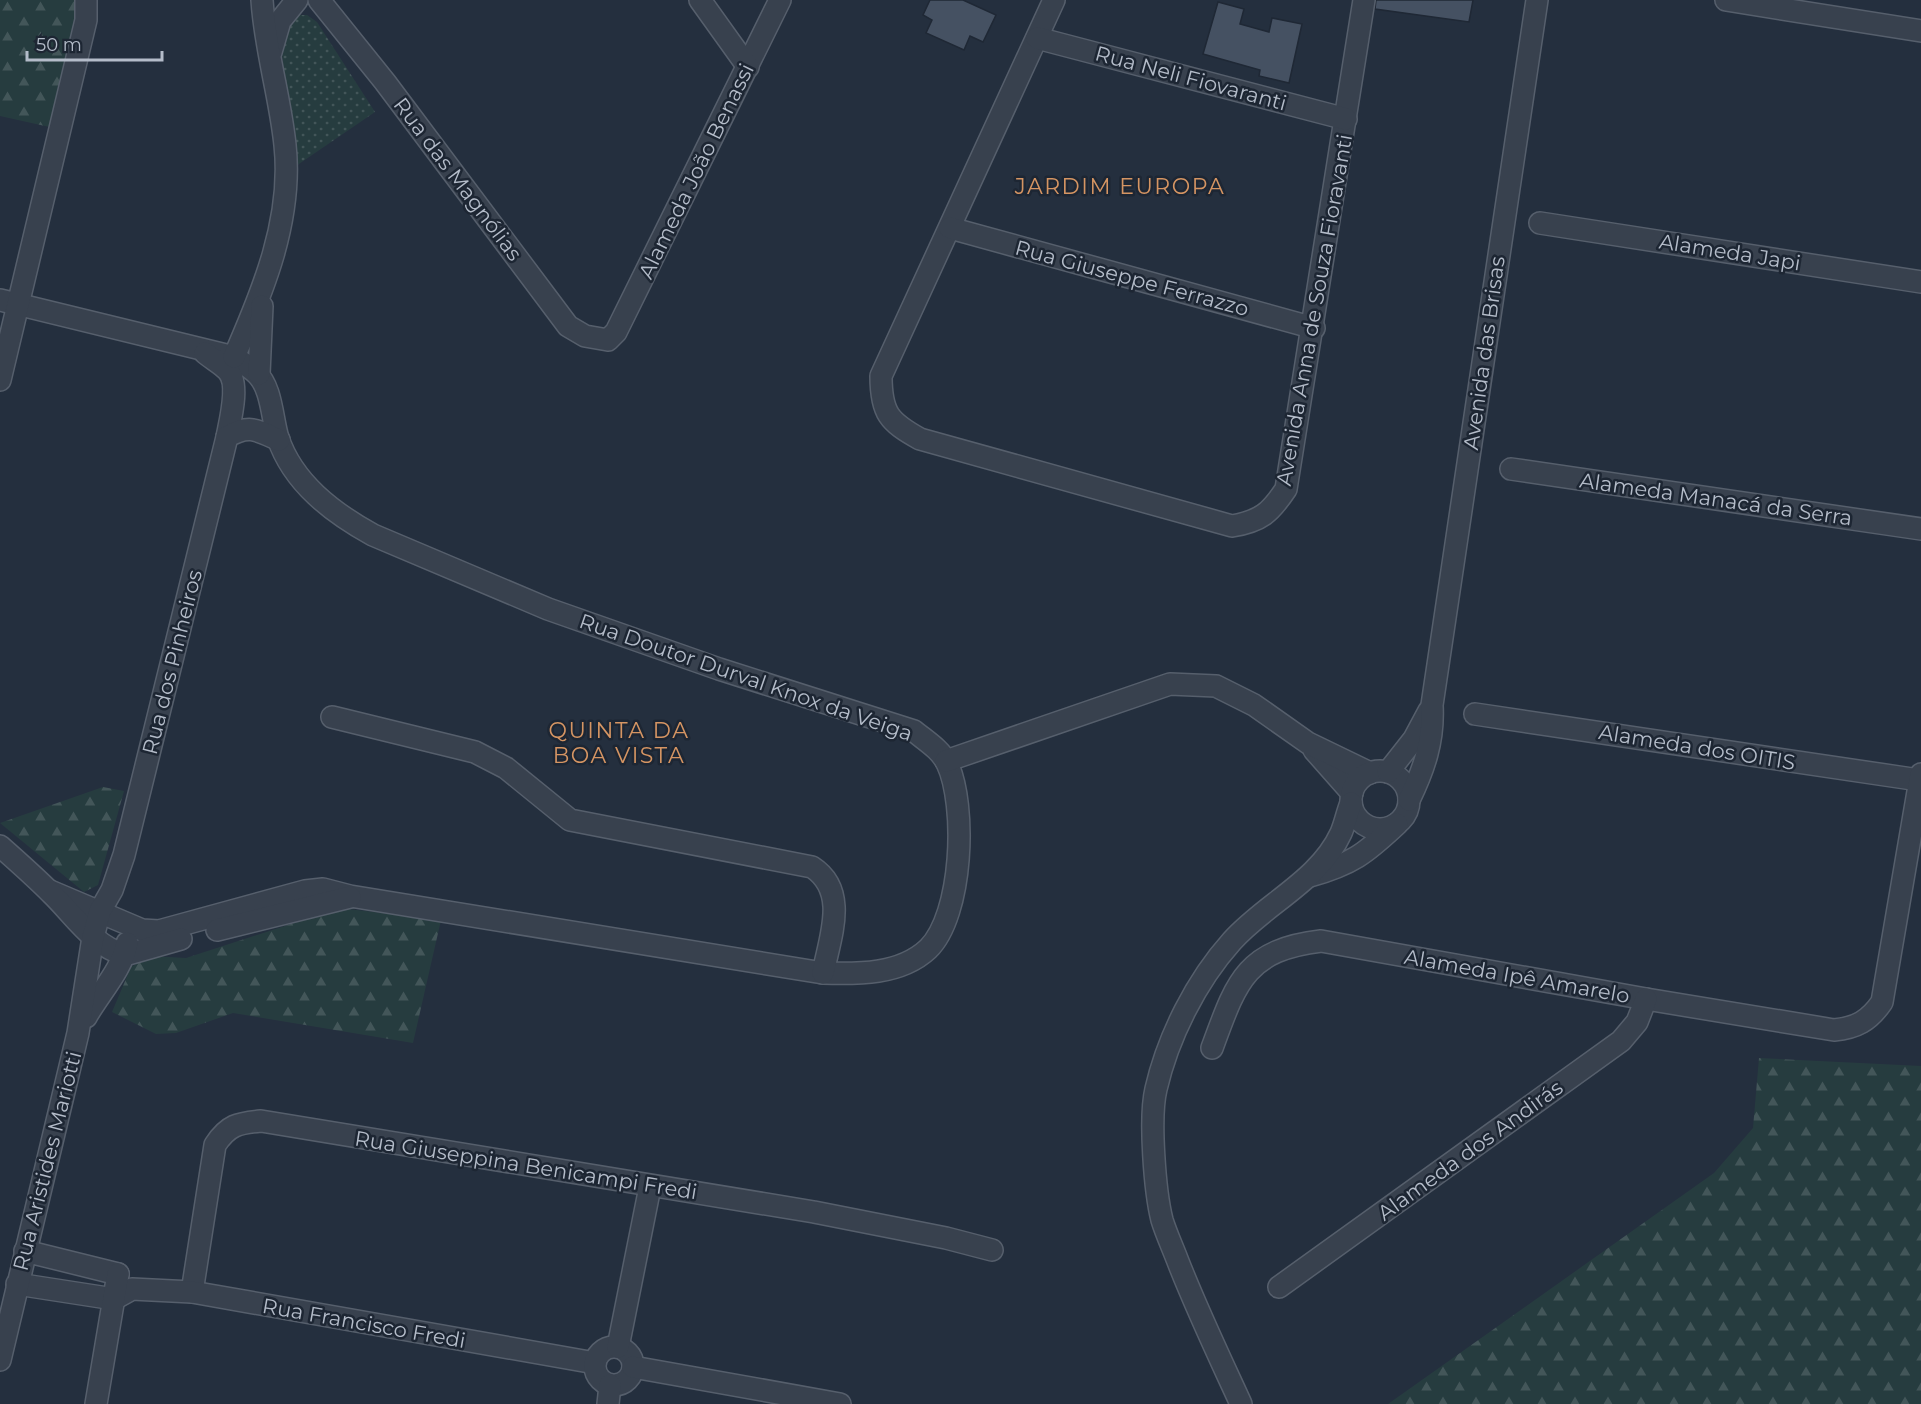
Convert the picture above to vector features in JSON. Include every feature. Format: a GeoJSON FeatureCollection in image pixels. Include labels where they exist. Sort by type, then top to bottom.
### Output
{"type":"FeatureCollection","features":[{"type":"Feature","properties":{"kind":"street"},"geometry":{"type":"LineString","coordinates":[[0,380],[10,302],[87,20],[86,0]]}},
{"type":"Feature","properties":{"kind":"street"},"geometry":{"type":"LineString","coordinates":[[262,0],[263,26],[271,52],[285,145],[287,179],[263,291],[258,374],[268,396],[279,440]]}},
{"type":"Feature","properties":{"kind":"street"},"geometry":{"type":"LineString","coordinates":[[271,52],[280,21],[297,0]]}},
{"type":"Feature","properties":{"kind":"street","name":"Rua das Magnólias"},"geometry":{"type":"LineString","coordinates":[[319,0],[385,82],[568,326],[585,336],[608,340]]}},
{"type":"Feature","properties":{"kind":"street"},"geometry":{"type":"LineString","coordinates":[[700,0],[748,67]]}},
{"type":"Feature","properties":{"kind":"street","name":"Alameda João Benassi"},"geometry":{"type":"LineString","coordinates":[[608,340],[621,321],[780,0]]}},
{"type":"Feature","properties":{"kind":"street","name":"Avenida Anna de Souza Fioravanti"},"geometry":{"type":"LineString","coordinates":[[1054,0],[881,376],[881,398],[887,414],[897,426],[920,439],[1232,526],[1248,523],[1271,512],[1286,489],[1314,328],[1364,0]]}},
{"type":"Feature","properties":{"kind":"street","name":"Avenida das Brisas"},"geometry":{"type":"LineString","coordinates":[[1409,800],[1425,767],[1433,727],[1432,705],[1537,0]]}},
{"type":"Feature","properties":{"kind":"street"},"geometry":{"type":"LineString","coordinates":[[1726,0],[1921,31]]}},
{"type":"Feature","properties":{"kind":"street","name":"Rua Neli Fiovaranti"},"geometry":{"type":"LineString","coordinates":[[1037,38],[1346,118]]}},
{"type":"Feature","properties":{"kind":"street","name":"Alameda Japi"},"geometry":{"type":"LineString","coordinates":[[1540,223],[1921,282]]}},
{"type":"Feature","properties":{"kind":"street","name":"Rua Giuseppe Ferrazzo"},"geometry":{"type":"LineString","coordinates":[[950,228],[1314,328]]}},
{"type":"Feature","properties":{"kind":"street"},"geometry":{"type":"LineString","coordinates":[[234,357],[263,291]]}},
{"type":"Feature","properties":{"kind":"street"},"geometry":{"type":"LineString","coordinates":[[10,302],[234,357],[258,374]]}},
{"type":"Feature","properties":{"kind":"street","name":"Rua dos Pinheiros"},"geometry":{"type":"LineString","coordinates":[[100,911],[112,890],[124,855],[227,437],[234,398],[229,371],[197,347]]}},
{"type":"Feature","properties":{"kind":"street"},"geometry":{"type":"LineString","coordinates":[[227,437],[240,429],[254,429],[279,440]]}},
{"type":"Feature","properties":{"kind":"street","name":"Rua Doutor Durval Knox da Veiga"},"geometry":{"type":"LineString","coordinates":[[128,924],[142,930],[159,931],[305,891],[323,889],[350,896],[823,973],[859,974],[886,970],[911,961],[929,948],[949,910],[960,842],[959,806],[946,761],[937,749],[914,731],[719,669],[548,609],[373,535],[324,504],[297,474],[279,440]]}},
{"type":"Feature","properties":{"kind":"street","name":"Alameda Manacá da Serra"},"geometry":{"type":"LineString","coordinates":[[1512,469],[1921,529]]}},
{"type":"Feature","properties":{"kind":"street"},"geometry":{"type":"LineString","coordinates":[[946,761],[1170,684],[1216,687],[1254,705],[1308,743],[1403,782],[1409,800],[1408,809],[1398,824],[1371,848],[1343,867],[1309,876]]}},
{"type":"Feature","properties":{"kind":"street","name":"Avenida das Brisas"},"geometry":{"type":"LineString","coordinates":[[1379,773],[1414,739],[1432,705]]}},
{"type":"Feature","properties":{"kind":"street","name":"Alameda dos OITIS"},"geometry":{"type":"LineString","coordinates":[[1475,714],[1920,777]]}},
{"type":"Feature","properties":{"kind":"street"},"geometry":{"type":"LineString","coordinates":[[332,717],[475,752],[506,768],[570,820],[812,867],[824,874],[831,885],[835,899],[823,973]]}},
{"type":"Feature","properties":{"kind":"street"},"geometry":{"type":"LineString","coordinates":[[1308,743],[1351,798],[1359,821],[1368,827],[1388,828],[1398,824]]}},
{"type":"Feature","properties":{"kind":"street"},"geometry":{"type":"LineString","coordinates":[[1241,1404],[1191,1297],[1162,1220],[1154,1155],[1155,1092],[1170,1041],[1196,993],[1232,941],[1265,910],[1309,876],[1328,855],[1341,833],[1351,798],[1362,777],[1379,773]]}},
{"type":"Feature","properties":{"kind":"street","name":"Alameda Ipê Amarelo"},"geometry":{"type":"LineString","coordinates":[[1212,1048],[1242,977],[1264,957],[1291,945],[1321,941],[1646,999],[1834,1029],[1855,1026],[1874,1014],[1882,1002],[1920,777]]}},
{"type":"Feature","properties":{"kind":"street"},"geometry":{"type":"LineString","coordinates":[[0,846],[50,891],[93,937],[110,950],[125,955],[128,924],[50,891]]}},
{"type":"Feature","properties":{"kind":"street","name":"Rua Doutor Durval Knox da Veiga"},"geometry":{"type":"LineString","coordinates":[[125,955],[350,896]]}},
{"type":"Feature","properties":{"kind":"street","name":"Rua Aristides Mariotti"},"geometry":{"type":"LineString","coordinates":[[0,1360],[78,1033],[93,937],[100,911]]}},
{"type":"Feature","properties":{"kind":"street","name":"Rua Aristides Mariotti"},"geometry":{"type":"LineString","coordinates":[[78,1033],[99,992],[125,955]]}},
{"type":"Feature","properties":{"kind":"street","name":"Alameda dos Andirás"},"geometry":{"type":"LineString","coordinates":[[1279,1287],[1621,1041],[1637,1022],[1646,999]]}},
{"type":"Feature","properties":{"kind":"street","name":"Rua Giuseppina Benicampi Fredi"},"geometry":{"type":"LineString","coordinates":[[192,1292],[215,1145],[224,1131],[237,1123],[261,1121],[650,1187],[814,1212],[946,1238],[992,1250]]}},
{"type":"Feature","properties":{"kind":"street"},"geometry":{"type":"LineString","coordinates":[[618,1347],[650,1187]]}},
{"type":"Feature","properties":{"kind":"street"},"geometry":{"type":"LineString","coordinates":[[25,1251],[121,1287]]}},
{"type":"Feature","properties":{"kind":"street"},"geometry":{"type":"LineString","coordinates":[[17,1284],[121,1287]]}},
{"type":"Feature","properties":{"kind":"street"},"geometry":{"type":"LineString","coordinates":[[96,1404],[121,1287]]}},
{"type":"Feature","properties":{"kind":"street","name":"Rua Francisco Fredi"},"geometry":{"type":"LineString","coordinates":[[121,1287],[192,1292],[595,1363]]}},
{"type":"Feature","properties":{"kind":"street"},"geometry":{"type":"LineString","coordinates":[[618,1347],[631,1357],[633,1368],[626,1382],[609,1395],[597,1376],[595,1363],[602,1351],[618,1347]]}},
{"type":"Feature","properties":{"kind":"street"},"geometry":{"type":"LineString","coordinates":[[633,1368],[840,1404]]}},
{"type":"Feature","properties":{"kind":"green space"},"geometry":{"type":"Polygon","coordinates":[[[0,0],[74,0],[74,22],[54,128],[0,116],[0,0]]]}},
{"type":"Feature","properties":{"kind":"green space"},"geometry":{"type":"Polygon","coordinates":[[[294,15],[307,15],[317,22],[375,112],[296,166],[282,56],[284,26],[294,15]]]}},
{"type":"Feature","properties":{"kind":"green space"},"geometry":{"type":"Polygon","coordinates":[[[103,787],[124,791],[98,885],[84,892],[0,823],[103,787]]]}},
{"type":"Feature","properties":{"kind":"green space"},"geometry":{"type":"Polygon","coordinates":[[[340,908],[441,920],[413,1043],[233,1013],[176,1033],[156,1034],[112,1012],[131,967],[150,956],[186,958],[340,908]]]}},
{"type":"Feature","properties":{"kind":"green space"},"geometry":{"type":"Polygon","coordinates":[[[1759,1058],[1921,1066],[1921,1404],[1388,1404],[1714,1173],[1753,1128],[1759,1058]]]}},
{"type":"Feature","properties":{"kind":"building"},"geometry":{"type":"Polygon","coordinates":[[[930,0],[963,0],[996,15],[983,42],[970,36],[964,50],[926,33],[932,20],[923,15],[930,0]]]}},
{"type":"Feature","properties":{"kind":"building"},"geometry":{"type":"Polygon","coordinates":[[[1376,0],[1473,0],[1469,22],[1375,9],[1376,0]]]}},
{"type":"Feature","properties":{"kind":"building"},"geometry":{"type":"Polygon","coordinates":[[[1218,2],[1244,9],[1240,24],[1269,32],[1272,18],[1302,24],[1289,83],[1259,76],[1260,70],[1203,54],[1218,2]]]}},
{"type":"Feature","properties":{"kind":"district","name":"JARDIM EUROPA"},"geometry":{"type":"Point","coordinates":[1120,186]}},
{"type":"Feature","properties":{"kind":"district","name":"QUINTA DA BOA VISTA"},"geometry":{"type":"Point","coordinates":[619,742]}}]}
